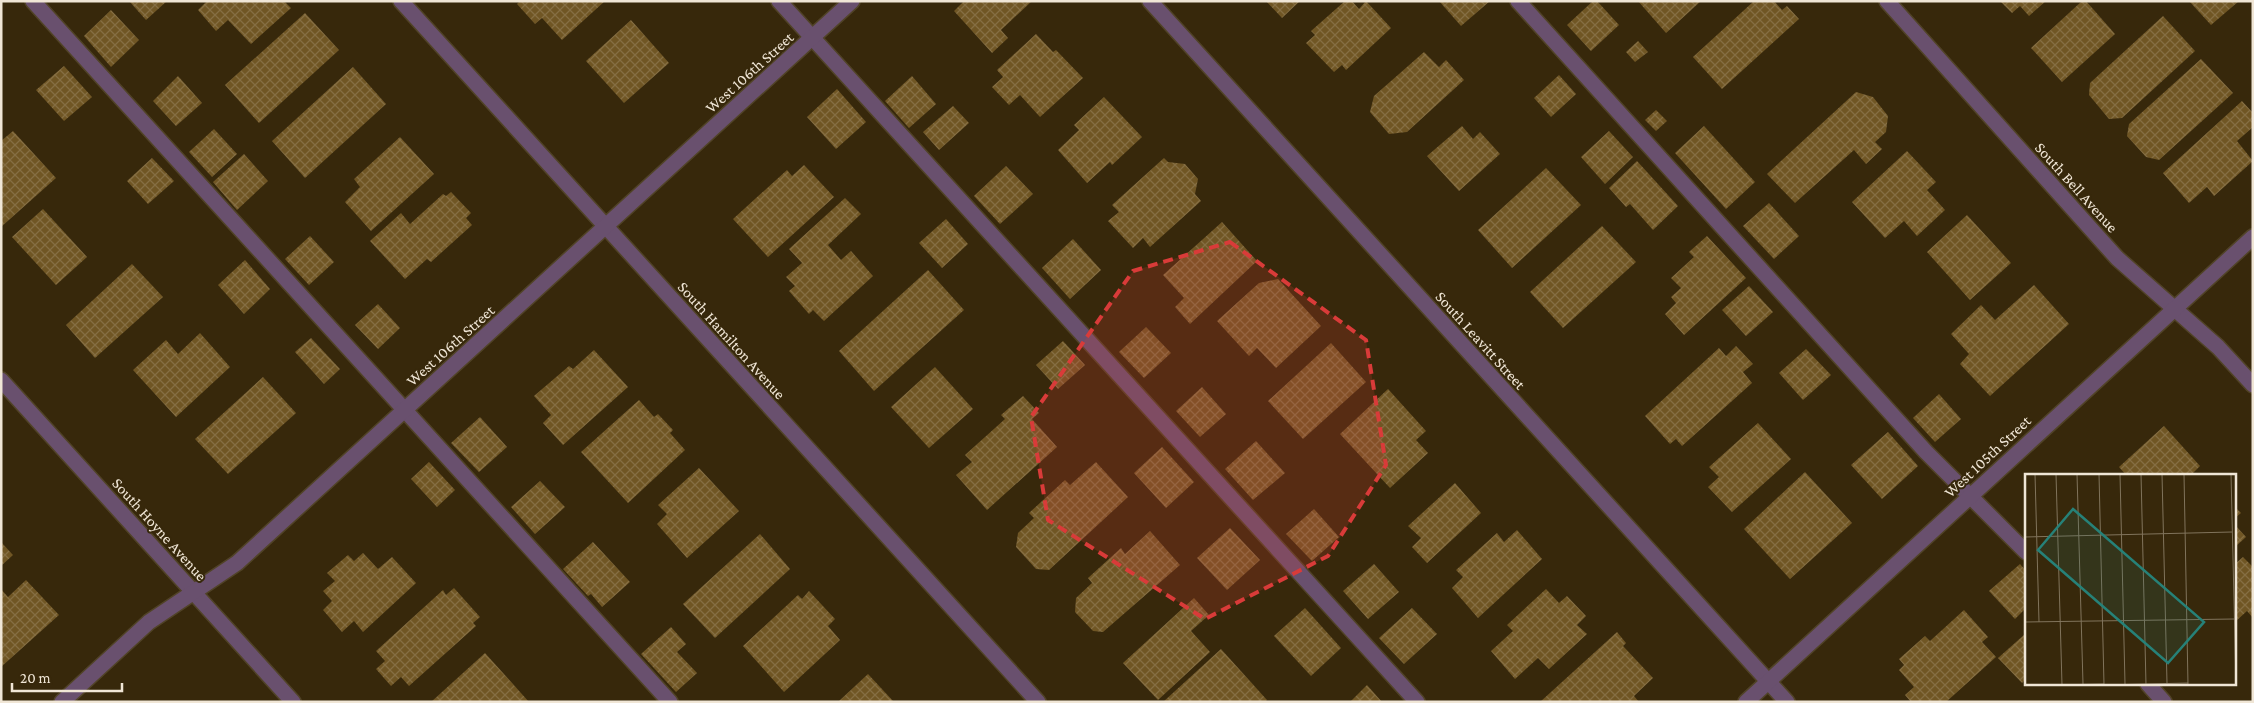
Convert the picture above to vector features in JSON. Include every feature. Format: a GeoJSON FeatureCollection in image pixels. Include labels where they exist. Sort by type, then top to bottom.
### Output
{"type":"FeatureCollection","features":[{"type":"Feature","properties":{"kind":"street"},"geometry":{"type":"LineString","coordinates":[[33,1],[670,702]]}},
{"type":"Feature","properties":{"kind":"street","name":"South Hamilton Avenue"},"geometry":{"type":"LineString","coordinates":[[401,1],[1038,702]]}},
{"type":"Feature","properties":{"kind":"street"},"geometry":{"type":"LineString","coordinates":[[779,1],[1416,702]]}},
{"type":"Feature","properties":{"kind":"street","name":"West 106th Street"},"geometry":{"type":"LineString","coordinates":[[62,702],[150,622],[237,563],[852,1]]}},
{"type":"Feature","properties":{"kind":"street","name":"South Leavitt Street"},"geometry":{"type":"LineString","coordinates":[[1150,1],[1787,702]]}},
{"type":"Feature","properties":{"kind":"street"},"geometry":{"type":"LineString","coordinates":[[1518,1],[1926,452],[2025,551]]}},
{"type":"Feature","properties":{"kind":"street","name":"South Bell Avenue"},"geometry":{"type":"LineString","coordinates":[[1887,1],[2118,258],[2218,347],[2253,385]]}},
{"type":"Feature","properties":{"kind":"street","name":"West 105th Street"},"geometry":{"type":"LineString","coordinates":[[1746,702],[2173,308],[2253,237]]}},
{"type":"Feature","properties":{"kind":"street","name":"South Hoyne Avenue"},"geometry":{"type":"LineString","coordinates":[[1,380],[293,702]]}},
{"type":"Feature","properties":{"kind":"street"},"geometry":{"type":"LineString","coordinates":[[2150,686],[2164,702]]}},
{"type":"Feature","properties":{"kind":"highlighted area"},"geometry":{"type":"Polygon","coordinates":[[[1230,242],[1366,340],[1386,465],[1328,556],[1205,619],[1048,520],[1031,417],[1133,271],[1230,242]]]}},
{"type":"Feature","properties":{"kind":"building"},"geometry":{"type":"Polygon","coordinates":[[[129,1],[167,1],[146,20],[129,1]]]}},
{"type":"Feature","properties":{"kind":"building"},"geometry":{"type":"Polygon","coordinates":[[[207,1],[284,1],[291,8],[251,44],[228,20],[216,31],[198,10],[207,1]]]}},
{"type":"Feature","properties":{"kind":"building"},"geometry":{"type":"Polygon","coordinates":[[[520,1],[605,1],[562,40],[542,18],[535,24],[517,4],[520,1]]]}},
{"type":"Feature","properties":{"kind":"building"},"geometry":{"type":"Polygon","coordinates":[[[964,1],[1032,1],[1001,30],[1008,38],[992,53],[954,11],[964,1]]]}},
{"type":"Feature","properties":{"kind":"building"},"geometry":{"type":"Polygon","coordinates":[[[1266,1],[1300,1],[1282,18],[1266,1]]]}},
{"type":"Feature","properties":{"kind":"building"},"geometry":{"type":"Polygon","coordinates":[[[1345,1],[1352,1],[1359,9],[1366,1],[1391,28],[1346,70],[1342,65],[1334,72],[1306,43],[1315,35],[1311,31],[1345,1]]]}},
{"type":"Feature","properties":{"kind":"building"},"geometry":{"type":"Polygon","coordinates":[[[1439,1],[1490,1],[1461,26],[1439,1]]]}},
{"type":"Feature","properties":{"kind":"building"},"geometry":{"type":"Polygon","coordinates":[[[1593,1],[1597,1],[1619,25],[1591,51],[1567,25],[1593,1]]]}},
{"type":"Feature","properties":{"kind":"building"},"geometry":{"type":"Polygon","coordinates":[[[1638,1],[1701,1],[1666,33],[1638,1]]]}},
{"type":"Feature","properties":{"kind":"building"},"geometry":{"type":"Polygon","coordinates":[[[1754,1],[1774,1],[1782,10],[1787,6],[1799,19],[1722,89],[1693,57],[1754,1]]]}},
{"type":"Feature","properties":{"kind":"building"},"geometry":{"type":"Polygon","coordinates":[[[2000,1],[2046,1],[2029,16],[2020,6],[2012,13],[2000,1]]]}},
{"type":"Feature","properties":{"kind":"building"},"geometry":{"type":"Polygon","coordinates":[[[2082,1],[2086,1],[2115,34],[2062,82],[2031,48],[2082,1]]]}},
{"type":"Feature","properties":{"kind":"building"},"geometry":{"type":"Polygon","coordinates":[[[2189,1],[2239,1],[2211,25],[2189,1]]]}},
{"type":"Feature","properties":{"kind":"building"},"geometry":{"type":"Polygon","coordinates":[[[111,10],[139,40],[111,67],[84,36],[111,10]]]}},
{"type":"Feature","properties":{"kind":"building"},"geometry":{"type":"Polygon","coordinates":[[[305,13],[339,50],[259,123],[225,85],[305,13]]]}},
{"type":"Feature","properties":{"kind":"building"},"geometry":{"type":"Polygon","coordinates":[[[2163,16],[2195,51],[2122,118],[2109,119],[2089,95],[2090,83],[2163,16]]]}},
{"type":"Feature","properties":{"kind":"building"},"geometry":{"type":"Polygon","coordinates":[[[631,20],[669,63],[624,103],[586,61],[631,20]]]}},
{"type":"Feature","properties":{"kind":"building"},"geometry":{"type":"Polygon","coordinates":[[[1036,34],[1053,52],[1056,50],[1083,78],[1040,117],[1020,95],[1009,105],[992,87],[1003,77],[997,70],[1036,34]]]}},
{"type":"Feature","properties":{"kind":"building"},"geometry":{"type":"Polygon","coordinates":[[[1638,41],[1648,52],[1635,62],[1626,52],[1638,41]]]}},
{"type":"Feature","properties":{"kind":"building"},"geometry":{"type":"Polygon","coordinates":[[[1424,52],[1439,67],[1446,60],[1464,80],[1407,132],[1389,134],[1370,112],[1374,96],[1424,52]]]}},
{"type":"Feature","properties":{"kind":"building"},"geometry":{"type":"Polygon","coordinates":[[[2201,59],[2233,93],[2159,160],[2146,157],[2127,136],[2129,124],[2201,59]]]}},
{"type":"Feature","properties":{"kind":"building"},"geometry":{"type":"Polygon","coordinates":[[[64,66],[92,97],[64,121],[36,90],[64,66]]]}},
{"type":"Feature","properties":{"kind":"building"},"geometry":{"type":"Polygon","coordinates":[[[353,67],[386,104],[305,178],[272,141],[353,67]]]}},
{"type":"Feature","properties":{"kind":"building"},"geometry":{"type":"Polygon","coordinates":[[[1559,75],[1576,94],[1551,117],[1534,98],[1559,75]]]}},
{"type":"Feature","properties":{"kind":"building"},"geometry":{"type":"Polygon","coordinates":[[[178,76],[202,103],[176,126],[153,101],[178,76]]]}},
{"type":"Feature","properties":{"kind":"building"},"geometry":{"type":"Polygon","coordinates":[[[912,76],[936,104],[909,128],[885,101],[912,76]]]}},
{"type":"Feature","properties":{"kind":"building"},"geometry":{"type":"Polygon","coordinates":[[[837,89],[866,122],[836,149],[807,117],[837,89]]]}},
{"type":"Feature","properties":{"kind":"building"},"geometry":{"type":"Polygon","coordinates":[[[1856,92],[1873,97],[1888,116],[1886,132],[1875,142],[1882,149],[1866,164],[1854,150],[1795,203],[1767,174],[1856,92]]]}},
{"type":"Feature","properties":{"kind":"building"},"geometry":{"type":"Polygon","coordinates":[[[1104,97],[1142,137],[1112,165],[1110,162],[1087,183],[1058,150],[1079,130],[1074,125],[1104,97]]]}},
{"type":"Feature","properties":{"kind":"building"},"geometry":{"type":"Polygon","coordinates":[[[2242,101],[2253,113],[2253,127],[2237,141],[2253,161],[2214,196],[2207,187],[2189,203],[2163,173],[2242,101]]]}},
{"type":"Feature","properties":{"kind":"building"},"geometry":{"type":"Polygon","coordinates":[[[953,106],[969,123],[939,150],[923,132],[953,106]]]}},
{"type":"Feature","properties":{"kind":"building"},"geometry":{"type":"Polygon","coordinates":[[[1656,110],[1667,121],[1656,131],[1645,120],[1656,110]]]}},
{"type":"Feature","properties":{"kind":"building"},"geometry":{"type":"Polygon","coordinates":[[[1462,126],[1473,139],[1480,132],[1500,154],[1459,191],[1427,156],[1462,126]]]}},
{"type":"Feature","properties":{"kind":"building"},"geometry":{"type":"Polygon","coordinates":[[[1704,126],[1755,182],[1726,209],[1675,153],[1704,126]]]}},
{"type":"Feature","properties":{"kind":"building"},"geometry":{"type":"Polygon","coordinates":[[[214,129],[237,154],[212,177],[189,152],[214,129]]]}},
{"type":"Feature","properties":{"kind":"building"},"geometry":{"type":"Polygon","coordinates":[[[13,131],[56,178],[1,227],[1,141],[13,131]]]}},
{"type":"Feature","properties":{"kind":"building"},"geometry":{"type":"Polygon","coordinates":[[[1609,131],[1633,157],[1605,184],[1581,157],[1609,131]]]}},
{"type":"Feature","properties":{"kind":"building"},"geometry":{"type":"Polygon","coordinates":[[[400,137],[434,174],[371,231],[345,202],[360,187],[354,179],[400,137]]]}},
{"type":"Feature","properties":{"kind":"building"},"geometry":{"type":"Polygon","coordinates":[[[1907,151],[1936,182],[1927,190],[1945,210],[1917,236],[1904,221],[1885,238],[1852,202],[1907,151]]]}},
{"type":"Feature","properties":{"kind":"building"},"geometry":{"type":"Polygon","coordinates":[[[244,154],[268,181],[237,210],[213,182],[244,154]]]}},
{"type":"Feature","properties":{"kind":"building"},"geometry":{"type":"Polygon","coordinates":[[[152,158],[174,181],[148,204],[127,181],[152,158]]]}},
{"type":"Feature","properties":{"kind":"building"},"geometry":{"type":"Polygon","coordinates":[[[1164,158],[1168,162],[1185,164],[1198,179],[1195,194],[1201,201],[1150,247],[1143,238],[1133,248],[1108,221],[1119,212],[1112,205],[1164,158]]]}},
{"type":"Feature","properties":{"kind":"building"},"geometry":{"type":"Polygon","coordinates":[[[1637,161],[1678,206],[1653,230],[1630,204],[1626,207],[1609,188],[1637,161]]]}},
{"type":"Feature","properties":{"kind":"building"},"geometry":{"type":"Polygon","coordinates":[[[804,165],[834,197],[768,257],[733,219],[787,170],[792,176],[804,165]]]}},
{"type":"Feature","properties":{"kind":"building"},"geometry":{"type":"Polygon","coordinates":[[[1006,166],[1033,194],[1000,224],[974,196],[1006,166]]]}},
{"type":"Feature","properties":{"kind":"building"},"geometry":{"type":"Polygon","coordinates":[[[1546,168],[1581,205],[1512,268],[1478,230],[1546,168]]]}},
{"type":"Feature","properties":{"kind":"building"},"geometry":{"type":"Polygon","coordinates":[[[451,192],[471,213],[466,218],[472,225],[431,262],[427,259],[405,279],[370,241],[401,213],[410,224],[443,194],[446,196],[451,192]]]}},
{"type":"Feature","properties":{"kind":"building"},"geometry":{"type":"Polygon","coordinates":[[[845,198],[861,214],[828,245],[841,260],[851,251],[873,276],[824,321],[813,310],[809,314],[789,291],[795,286],[786,277],[802,263],[789,249],[845,198]]]}},
{"type":"Feature","properties":{"kind":"building"},"geometry":{"type":"Polygon","coordinates":[[[1769,203],[1799,236],[1774,259],[1743,226],[1769,203]]]}},
{"type":"Feature","properties":{"kind":"building"},"geometry":{"type":"Polygon","coordinates":[[[43,209],[87,257],[56,285],[12,237],[43,209]]]}},
{"type":"Feature","properties":{"kind":"building"},"geometry":{"type":"Polygon","coordinates":[[[1967,215],[2011,263],[1970,300],[1927,252],[1967,215]]]}},
{"type":"Feature","properties":{"kind":"building"},"geometry":{"type":"Polygon","coordinates":[[[946,219],[968,244],[942,268],[919,243],[946,219]]]}},
{"type":"Feature","properties":{"kind":"building"},"geometry":{"type":"Polygon","coordinates":[[[1222,222],[1257,261],[1190,324],[1175,307],[1184,298],[1163,275],[1222,222]]]}},
{"type":"Feature","properties":{"kind":"building"},"geometry":{"type":"Polygon","coordinates":[[[1602,226],[1636,262],[1563,328],[1530,292],[1602,226]]]}},
{"type":"Feature","properties":{"kind":"building"},"geometry":{"type":"Polygon","coordinates":[[[310,236],[334,262],[309,285],[285,259],[310,236]]]}},
{"type":"Feature","properties":{"kind":"building"},"geometry":{"type":"Polygon","coordinates":[[[1707,236],[1746,278],[1684,335],[1665,314],[1676,303],[1671,297],[1681,288],[1671,278],[1694,257],[1689,252],[1707,236]]]}},
{"type":"Feature","properties":{"kind":"building"},"geometry":{"type":"Polygon","coordinates":[[[1073,239],[1101,270],[1070,299],[1042,268],[1073,239]]]}},
{"type":"Feature","properties":{"kind":"building"},"geometry":{"type":"Polygon","coordinates":[[[245,260],[270,289],[244,314],[218,285],[245,260]]]}},
{"type":"Feature","properties":{"kind":"building"},"geometry":{"type":"Polygon","coordinates":[[[132,264],[163,297],[95,358],[66,325],[132,264]]]}},
{"type":"Feature","properties":{"kind":"building"},"geometry":{"type":"Polygon","coordinates":[[[928,270],[964,310],[874,391],[839,351],[928,270]]]}},
{"type":"Feature","properties":{"kind":"building"},"geometry":{"type":"Polygon","coordinates":[[[1278,279],[1321,326],[1276,368],[1257,348],[1249,356],[1217,321],[1259,283],[1278,279]]]}},
{"type":"Feature","properties":{"kind":"building"},"geometry":{"type":"Polygon","coordinates":[[[2034,285],[2069,324],[1990,396],[1960,364],[1969,354],[1951,334],[1981,305],[1995,320],[2034,285]]]}},
{"type":"Feature","properties":{"kind":"building"},"geometry":{"type":"Polygon","coordinates":[[[1749,286],[1773,312],[1746,336],[1722,310],[1749,286]]]}},
{"type":"Feature","properties":{"kind":"building"},"geometry":{"type":"Polygon","coordinates":[[[378,304],[400,328],[378,349],[355,325],[378,304]]]}},
{"type":"Feature","properties":{"kind":"building"},"geometry":{"type":"Polygon","coordinates":[[[1146,327],[1171,353],[1144,378],[1119,352],[1146,327]]]}},
{"type":"Feature","properties":{"kind":"building"},"geometry":{"type":"Polygon","coordinates":[[[200,333],[230,367],[176,417],[133,370],[166,340],[178,354],[200,333]]]}},
{"type":"Feature","properties":{"kind":"building"},"geometry":{"type":"Polygon","coordinates":[[[311,338],[340,369],[324,384],[295,352],[311,338]]]}},
{"type":"Feature","properties":{"kind":"building"},"geometry":{"type":"Polygon","coordinates":[[[1063,341],[1085,365],[1058,389],[1036,365],[1063,341]]]}},
{"type":"Feature","properties":{"kind":"building"},"geometry":{"type":"Polygon","coordinates":[[[1331,343],[1366,382],[1303,439],[1268,401],[1331,343]]]}},
{"type":"Feature","properties":{"kind":"building"},"geometry":{"type":"Polygon","coordinates":[[[1736,346],[1753,364],[1743,372],[1752,383],[1682,446],[1676,439],[1670,444],[1645,416],[1719,348],[1726,356],[1736,346]]]}},
{"type":"Feature","properties":{"kind":"building"},"geometry":{"type":"Polygon","coordinates":[[[1806,349],[1831,375],[1803,400],[1779,373],[1806,349]]]}},
{"type":"Feature","properties":{"kind":"building"},"geometry":{"type":"Polygon","coordinates":[[[594,350],[628,387],[563,445],[543,423],[551,415],[534,396],[569,366],[573,369],[594,350]]]}},
{"type":"Feature","properties":{"kind":"building"},"geometry":{"type":"Polygon","coordinates":[[[935,367],[973,409],[929,448],[891,407],[935,367]]]}},
{"type":"Feature","properties":{"kind":"building"},"geometry":{"type":"Polygon","coordinates":[[[263,377],[296,413],[228,474],[195,439],[263,377]]]}},
{"type":"Feature","properties":{"kind":"building"},"geometry":{"type":"Polygon","coordinates":[[[1202,387],[1226,414],[1200,437],[1176,411],[1202,387]]]}},
{"type":"Feature","properties":{"kind":"building"},"geometry":{"type":"Polygon","coordinates":[[[1388,389],[1426,431],[1416,440],[1428,453],[1390,488],[1340,434],[1388,389]]]}},
{"type":"Feature","properties":{"kind":"building"},"geometry":{"type":"Polygon","coordinates":[[[1939,394],[1961,419],[1935,442],[1913,418],[1939,394]]]}},
{"type":"Feature","properties":{"kind":"building"},"geometry":{"type":"Polygon","coordinates":[[[1023,396],[1039,413],[1032,419],[1057,447],[987,510],[956,475],[972,462],[965,455],[1005,419],[1001,415],[1023,396]]]}},
{"type":"Feature","properties":{"kind":"building"},"geometry":{"type":"Polygon","coordinates":[[[639,400],[654,417],[658,414],[673,430],[670,433],[685,450],[628,503],[581,452],[639,400]]]}},
{"type":"Feature","properties":{"kind":"building"},"geometry":{"type":"Polygon","coordinates":[[[480,417],[507,447],[479,472],[451,443],[480,417]]]}},
{"type":"Feature","properties":{"kind":"building"},"geometry":{"type":"Polygon","coordinates":[[[1758,423],[1791,459],[1732,512],[1708,487],[1719,477],[1709,467],[1758,423]]]}},
{"type":"Feature","properties":{"kind":"building"},"geometry":{"type":"Polygon","coordinates":[[[2164,426],[2200,466],[2192,474],[2125,474],[2119,467],[2164,426]]]}},
{"type":"Feature","properties":{"kind":"building"},"geometry":{"type":"Polygon","coordinates":[[[1888,432],[1918,466],[1882,499],[1851,465],[1888,432]]]}},
{"type":"Feature","properties":{"kind":"building"},"geometry":{"type":"Polygon","coordinates":[[[1256,441],[1285,473],[1253,500],[1225,469],[1256,441]]]}},
{"type":"Feature","properties":{"kind":"building"},"geometry":{"type":"Polygon","coordinates":[[[1162,447],[1194,482],[1166,508],[1134,473],[1162,447]]]}},
{"type":"Feature","properties":{"kind":"building"},"geometry":{"type":"Polygon","coordinates":[[[429,462],[455,490],[437,507],[411,479],[429,462]]]}},
{"type":"Feature","properties":{"kind":"building"},"geometry":{"type":"Polygon","coordinates":[[[1096,462],[1128,497],[1049,570],[1036,569],[1016,547],[1018,533],[1034,518],[1029,513],[1065,480],[1070,485],[1096,462]]]}},
{"type":"Feature","properties":{"kind":"building"},"geometry":{"type":"Polygon","coordinates":[[[699,468],[739,511],[687,558],[657,524],[667,514],[658,505],[699,468]]]}},
{"type":"Feature","properties":{"kind":"building"},"geometry":{"type":"Polygon","coordinates":[[[1805,472],[1852,523],[1790,579],[1744,529],[1805,472]]]}},
{"type":"Feature","properties":{"kind":"building"},"geometry":{"type":"Polygon","coordinates":[[[540,481],[565,507],[535,534],[511,507],[540,481]]]}},
{"type":"Feature","properties":{"kind":"building"},"geometry":{"type":"Polygon","coordinates":[[[1455,483],[1481,513],[1427,563],[1412,547],[1421,538],[1408,526],[1455,483]]]}},
{"type":"Feature","properties":{"kind":"building"},"geometry":{"type":"Polygon","coordinates":[[[2236,508],[2241,513],[2236,517],[2236,508]]]}},
{"type":"Feature","properties":{"kind":"building"},"geometry":{"type":"Polygon","coordinates":[[[1314,509],[1339,537],[1312,561],[1286,534],[1314,509]]]}},
{"type":"Feature","properties":{"kind":"building"},"geometry":{"type":"Polygon","coordinates":[[[2236,526],[2246,537],[2236,546],[2236,526]]]}},
{"type":"Feature","properties":{"kind":"building"},"geometry":{"type":"Polygon","coordinates":[[[1230,528],[1260,560],[1227,590],[1197,558],[1230,528]]]}},
{"type":"Feature","properties":{"kind":"building"},"geometry":{"type":"Polygon","coordinates":[[[1517,530],[1542,559],[1478,618],[1452,588],[1463,577],[1456,570],[1497,533],[1504,542],[1517,530]]]}},
{"type":"Feature","properties":{"kind":"building"},"geometry":{"type":"Polygon","coordinates":[[[1150,531],[1180,565],[1103,632],[1093,631],[1075,612],[1076,598],[1092,583],[1088,578],[1121,548],[1125,554],[1150,531]]]}},
{"type":"Feature","properties":{"kind":"building"},"geometry":{"type":"Polygon","coordinates":[[[760,534],[790,569],[715,638],[683,604],[760,534]]]}},
{"type":"Feature","properties":{"kind":"building"},"geometry":{"type":"Polygon","coordinates":[[[1,542],[13,555],[1,566],[1,542]]]}},
{"type":"Feature","properties":{"kind":"building"},"geometry":{"type":"Polygon","coordinates":[[[593,542],[630,582],[602,607],[591,594],[588,596],[563,569],[593,542]]]}},
{"type":"Feature","properties":{"kind":"building"},"geometry":{"type":"Polygon","coordinates":[[[363,553],[378,569],[392,557],[416,583],[363,632],[354,621],[342,632],[323,610],[332,601],[323,591],[335,581],[327,573],[348,555],[354,561],[363,553]]]}},
{"type":"Feature","properties":{"kind":"building"},"geometry":{"type":"Polygon","coordinates":[[[2243,557],[2253,567],[2253,618],[2247,611],[2236,621],[2236,563],[2243,557]]]}},
{"type":"Feature","properties":{"kind":"building"},"geometry":{"type":"Polygon","coordinates":[[[1374,564],[1399,592],[1368,619],[1343,591],[1374,564]]]}},
{"type":"Feature","properties":{"kind":"building"},"geometry":{"type":"Polygon","coordinates":[[[2020,564],[2025,570],[2025,609],[2015,619],[1989,591],[2020,564]]]}},
{"type":"Feature","properties":{"kind":"building"},"geometry":{"type":"Polygon","coordinates":[[[26,580],[59,615],[1,667],[1,589],[8,597],[26,580]]]}},
{"type":"Feature","properties":{"kind":"building"},"geometry":{"type":"Polygon","coordinates":[[[454,588],[480,617],[473,623],[476,626],[409,686],[401,677],[391,686],[376,669],[385,661],[376,651],[443,590],[446,595],[454,588]]]}},
{"type":"Feature","properties":{"kind":"building"},"geometry":{"type":"Polygon","coordinates":[[[1546,589],[1559,603],[1567,596],[1586,616],[1577,625],[1587,634],[1549,669],[1538,658],[1515,679],[1491,651],[1513,631],[1507,625],[1546,589]]]}},
{"type":"Feature","properties":{"kind":"building"},"geometry":{"type":"Polygon","coordinates":[[[809,591],[835,619],[828,626],[840,640],[784,692],[743,646],[798,595],[802,599],[809,591]]]}},
{"type":"Feature","properties":{"kind":"building"},"geometry":{"type":"Polygon","coordinates":[[[1194,598],[1209,615],[1191,631],[1210,652],[1158,700],[1123,663],[1194,598]]]}},
{"type":"Feature","properties":{"kind":"building"},"geometry":{"type":"Polygon","coordinates":[[[1305,608],[1341,648],[1311,676],[1274,636],[1305,608]]]}},
{"type":"Feature","properties":{"kind":"building"},"geometry":{"type":"Polygon","coordinates":[[[1412,608],[1437,634],[1404,664],[1379,638],[1412,608]]]}},
{"type":"Feature","properties":{"kind":"building"},"geometry":{"type":"Polygon","coordinates":[[[1964,610],[1988,637],[1982,642],[1996,657],[1946,702],[1911,702],[1905,695],[1914,687],[1899,670],[1904,665],[1899,659],[1925,636],[1930,641],[1964,610]]]}},
{"type":"Feature","properties":{"kind":"building"},"geometry":{"type":"Polygon","coordinates":[[[671,627],[686,644],[677,652],[697,673],[676,692],[641,654],[671,627]]]}},
{"type":"Feature","properties":{"kind":"building"},"geometry":{"type":"Polygon","coordinates":[[[1617,632],[1626,643],[1623,646],[1653,678],[1634,696],[1639,702],[1540,702],[1617,632]]]}},
{"type":"Feature","properties":{"kind":"building"},"geometry":{"type":"Polygon","coordinates":[[[2025,634],[2025,680],[2022,683],[1998,658],[2025,634]]]}},
{"type":"Feature","properties":{"kind":"building"},"geometry":{"type":"Polygon","coordinates":[[[1221,649],[1267,700],[1265,702],[1163,702],[1221,649]]]}},
{"type":"Feature","properties":{"kind":"building"},"geometry":{"type":"Polygon","coordinates":[[[485,653],[529,702],[431,702],[485,653]]]}},
{"type":"Feature","properties":{"kind":"building"},"geometry":{"type":"Polygon","coordinates":[[[868,674],[894,702],[838,702],[868,674]]]}},
{"type":"Feature","properties":{"kind":"building"},"geometry":{"type":"Polygon","coordinates":[[[1367,685],[1382,702],[1350,702],[1367,685]]]}}]}
